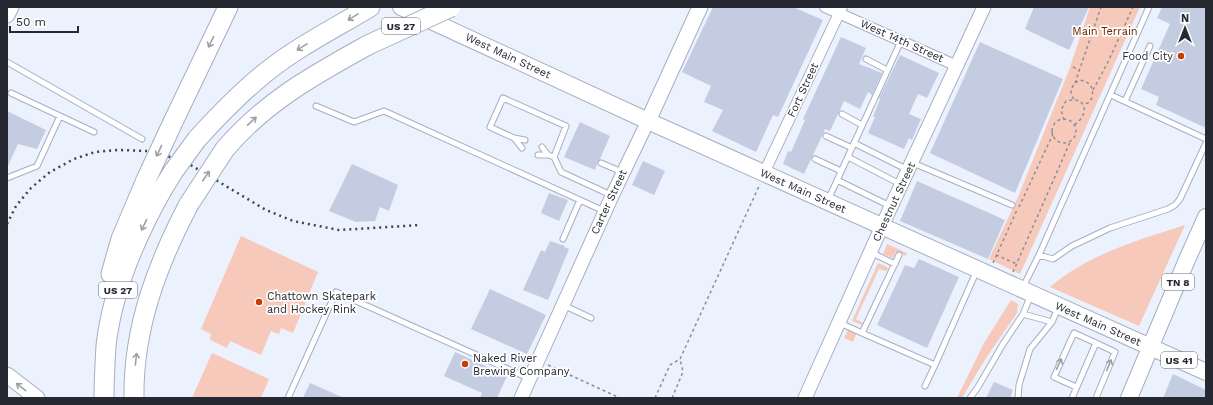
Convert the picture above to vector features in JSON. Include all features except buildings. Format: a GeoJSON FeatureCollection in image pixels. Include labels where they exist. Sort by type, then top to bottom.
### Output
{"type":"FeatureCollection","features":[{"type":"Feature","properties":{"kind":"highway"},"geometry":{"type":"LineString","coordinates":[[105,368],[104,320],[107,298],[112,272],[130,217],[173,122],[228,7]]}},
{"type":"Feature","properties":{"kind":"highway","name":"US 27"},"geometry":{"type":"LineString","coordinates":[[104,398],[106,345],[110,320],[119,287],[136,243],[172,172],[197,139],[234,100],[264,74],[297,50],[370,7]]}},
{"type":"Feature","properties":{"kind":"highway","name":"US 27"},"geometry":{"type":"LineString","coordinates":[[134,398],[135,366],[138,343],[148,298],[164,256],[189,204],[225,149],[253,119],[288,92],[433,7]]}},
{"type":"Feature","properties":{"kind":"highway"},"geometry":{"type":"LineString","coordinates":[[368,45],[451,7]]}},
{"type":"Feature","properties":{"kind":"main road"},"geometry":{"type":"LineString","coordinates":[[7,15],[11,7]]}},
{"type":"Feature","properties":{"kind":"main road","name":"West Main Street"},"geometry":{"type":"LineString","coordinates":[[401,7],[648,121],[1206,372]]}},
{"type":"Feature","properties":{"kind":"main road","name":"Carter Street"},"geometry":{"type":"LineString","coordinates":[[648,121],[700,7]]}},
{"type":"Feature","properties":{"kind":"main road","name":"TN 8"},"geometry":{"type":"LineString","coordinates":[[1151,348],[1206,217]]}},
{"type":"Feature","properties":{"kind":"main road","name":"US 41"},"geometry":{"type":"LineString","coordinates":[[1129,398],[1151,348]]}},
{"type":"Feature","properties":{"kind":"main road"},"geometry":{"type":"LineString","coordinates":[[7,375],[37,398]]}},
{"type":"Feature","properties":{"kind":"street","name":"West 14th Street"},"geometry":{"type":"LineString","coordinates":[[825,7],[841,10],[901,41],[956,66]]}},
{"type":"Feature","properties":{"kind":"street","name":"Chestnut Street"},"geometry":{"type":"LineString","coordinates":[[805,398],[870,252],[984,7]]}},
{"type":"Feature","properties":{"kind":"street","name":"Fort Street"},"geometry":{"type":"LineString","coordinates":[[764,173],[841,10]]}},
{"type":"Feature","properties":{"kind":"street","name":"Carter Street"},"geometry":{"type":"LineString","coordinates":[[521,398],[605,211],[648,121]]}},
{"type":"Feature","properties":{"kind":"lane"},"geometry":{"type":"LineString","coordinates":[[970,398],[978,387],[1002,344],[1023,314],[1021,289],[1039,256],[1149,7]]}},
{"type":"Feature","properties":{"kind":"lane"},"geometry":{"type":"LineString","coordinates":[[827,202],[901,41]]}},
{"type":"Feature","properties":{"kind":"lane"},"geometry":{"type":"LineString","coordinates":[[1125,101],[1150,46]]}},
{"type":"Feature","properties":{"kind":"lane"},"geometry":{"type":"LineString","coordinates":[[866,59],[887,70]]}},
{"type":"Feature","properties":{"kind":"lane"},"geometry":{"type":"LineString","coordinates":[[7,62],[142,139]]}},
{"type":"Feature","properties":{"kind":"lane"},"geometry":{"type":"LineString","coordinates":[[11,93],[94,132]]}},
{"type":"Feature","properties":{"kind":"lane"},"geometry":{"type":"LineString","coordinates":[[1111,94],[1206,138]]}},
{"type":"Feature","properties":{"kind":"lane"},"geometry":{"type":"LineString","coordinates":[[525,140],[514,138],[490,127],[503,98],[566,126],[554,157]]}},
{"type":"Feature","properties":{"kind":"lane"},"geometry":{"type":"LineString","coordinates":[[316,106],[354,122],[384,111],[605,211]]}},
{"type":"Feature","properties":{"kind":"lane"},"geometry":{"type":"LineString","coordinates":[[842,114],[862,125]]}},
{"type":"Feature","properties":{"kind":"lane"},"geometry":{"type":"LineString","coordinates":[[7,178],[37,166],[60,116]]}},
{"type":"Feature","properties":{"kind":"lane"},"geometry":{"type":"LineString","coordinates":[[826,136],[1012,205]]}},
{"type":"Feature","properties":{"kind":"lane"},"geometry":{"type":"LineString","coordinates":[[514,138],[522,148]]}},
{"type":"Feature","properties":{"kind":"lane"},"geometry":{"type":"LineString","coordinates":[[1039,256],[1053,259],[1072,246],[1110,228],[1168,209],[1175,205],[1180,199],[1206,144]]}},
{"type":"Feature","properties":{"kind":"lane"},"geometry":{"type":"LineString","coordinates":[[542,147],[548,154],[554,157],[561,172],[612,196]]}},
{"type":"Feature","properties":{"kind":"lane"},"geometry":{"type":"LineString","coordinates":[[538,155],[548,154]]}},
{"type":"Feature","properties":{"kind":"lane"},"geometry":{"type":"LineString","coordinates":[[848,157],[902,184]]}},
{"type":"Feature","properties":{"kind":"lane"},"geometry":{"type":"LineString","coordinates":[[815,160],[841,171]]}},
{"type":"Feature","properties":{"kind":"lane"},"geometry":{"type":"LineString","coordinates":[[601,163],[623,172]]}},
{"type":"Feature","properties":{"kind":"lane"},"geometry":{"type":"LineString","coordinates":[[837,180],[892,206]]}},
{"type":"Feature","properties":{"kind":"lane"},"geometry":{"type":"LineString","coordinates":[[563,240],[580,200]]}},
{"type":"Feature","properties":{"kind":"lane"},"geometry":{"type":"LineString","coordinates":[[870,252],[895,264]]}},
{"type":"Feature","properties":{"kind":"lane"},"geometry":{"type":"LineString","coordinates":[[862,333],[899,256]]}},
{"type":"Feature","properties":{"kind":"lane"},"geometry":{"type":"LineString","coordinates":[[925,386],[983,272]]}},
{"type":"Feature","properties":{"kind":"lane"},"geometry":{"type":"LineString","coordinates":[[288,398],[336,292],[529,379]]}},
{"type":"Feature","properties":{"kind":"lane"},"geometry":{"type":"LineString","coordinates":[[563,305],[591,318]]}},
{"type":"Feature","properties":{"kind":"lane"},"geometry":{"type":"LineString","coordinates":[[1018,398],[1019,385],[1030,349],[1052,322],[1059,307]]}},
{"type":"Feature","properties":{"kind":"lane"},"geometry":{"type":"LineString","coordinates":[[1023,314],[1052,322]]}},
{"type":"Feature","properties":{"kind":"lane"},"geometry":{"type":"LineString","coordinates":[[839,322],[935,366]]}},
{"type":"Feature","properties":{"kind":"lane"},"geometry":{"type":"LineString","coordinates":[[1076,387],[1054,377],[1074,333],[1115,352],[1096,398]]}},
{"type":"Feature","properties":{"kind":"lane"},"geometry":{"type":"LineString","coordinates":[[1072,398],[1096,343]]}},
{"type":"Feature","properties":{"kind":"path"},"geometry":{"type":"LineString","coordinates":[[1074,99],[1072,97],[1071,90],[1075,83],[1101,7]]}},
{"type":"Feature","properties":{"kind":"path"},"geometry":{"type":"LineString","coordinates":[[1083,104],[1091,100],[1093,90],[1108,62],[1133,7]]}},
{"type":"Feature","properties":{"kind":"path"},"geometry":{"type":"LineString","coordinates":[[1072,67],[1079,70]]}},
{"type":"Feature","properties":{"kind":"path"},"geometry":{"type":"LineString","coordinates":[[1075,83],[1079,80],[1086,81],[1093,90]]}},
{"type":"Feature","properties":{"kind":"path"},"geometry":{"type":"LineString","coordinates":[[1064,120],[1061,110],[1063,104],[1066,101],[1074,99],[1081,102],[1085,111],[1079,122],[1074,125]]}},
{"type":"Feature","properties":{"kind":"path"},"geometry":{"type":"LineString","coordinates":[[983,272],[996,256],[1053,134],[1055,124],[1057,122],[1068,120],[1074,125],[1075,135],[1071,140],[1017,264],[1021,289]]}},
{"type":"Feature","properties":{"kind":"path"},"geometry":{"type":"LineString","coordinates":[[1053,134],[1054,138],[1060,142],[1064,143],[1071,140]]}},
{"type":"Feature","properties":{"kind":"path"},"geometry":{"type":"LineString","coordinates":[[655,398],[670,365],[680,359],[764,173]]}},
{"type":"Feature","properties":{"kind":"path"},"geometry":{"type":"LineString","coordinates":[[996,256],[1017,264]]}},
{"type":"Feature","properties":{"kind":"path"},"geometry":{"type":"LineString","coordinates":[[672,398],[683,372],[680,359]]}},
{"type":"Feature","properties":{"kind":"path"},"geometry":{"type":"LineString","coordinates":[[538,360],[620,398]]}},
{"type":"Feature","properties":{"kind":"green space","name":"Main Terrain"},"geometry":{"type":"Polygon","coordinates":[[[1090,7],[1140,7],[1020,274],[989,259],[1018,197],[1069,70],[1090,7]]]}},
{"type":"Feature","properties":{"kind":"green space"},"geometry":{"type":"Polygon","coordinates":[[[1185,225],[1139,326],[1050,287],[1065,275],[1114,249],[1185,225]]]}},
{"type":"Feature","properties":{"kind":"green space","name":"Chattown Skatepark and Hockey Rink"},"geometry":{"type":"Polygon","coordinates":[[[241,236],[318,272],[293,333],[281,328],[279,334],[271,331],[261,355],[230,341],[227,348],[210,340],[211,334],[201,329],[241,236]]]}},
{"type":"Feature","properties":{"kind":"green space"},"geometry":{"type":"Polygon","coordinates":[[[887,244],[907,253],[906,256],[896,252],[893,258],[883,254],[887,244]]]}},
{"type":"Feature","properties":{"kind":"green space"},"geometry":{"type":"Polygon","coordinates":[[[878,263],[887,267],[888,269],[886,271],[879,269],[856,319],[863,323],[862,325],[852,321],[878,263]]]}},
{"type":"Feature","properties":{"kind":"green space"},"geometry":{"type":"Polygon","coordinates":[[[1011,300],[1018,304],[1017,313],[986,358],[962,398],[957,398],[984,343],[1011,300]]]}},
{"type":"Feature","properties":{"kind":"green space"},"geometry":{"type":"Polygon","coordinates":[[[848,330],[856,334],[853,342],[844,338],[848,330]]]}},
{"type":"Feature","properties":{"kind":"green space"},"geometry":{"type":"Polygon","coordinates":[[[212,353],[269,379],[261,398],[192,398],[212,353]]]}},
{"type":"Feature","properties":{"kind":"railway"},"geometry":{"type":"LineString","coordinates":[[7,224],[16,206],[31,188],[50,172],[74,159],[95,152],[118,150],[148,151],[189,164],[266,210],[293,221],[339,230],[421,225]]}},
{"type":"Feature","properties":{"kind":"place","name":"Food City"},"geometry":{"type":"Point","coordinates":[1181,56]}},
{"type":"Feature","properties":{"kind":"place","name":"Chattown Skatepark and Hockey Rink"},"geometry":{"type":"Point","coordinates":[259,302]}},
{"type":"Feature","properties":{"kind":"place","name":"Naked River Brewing Company"},"geometry":{"type":"Point","coordinates":[465,364]}}]}
